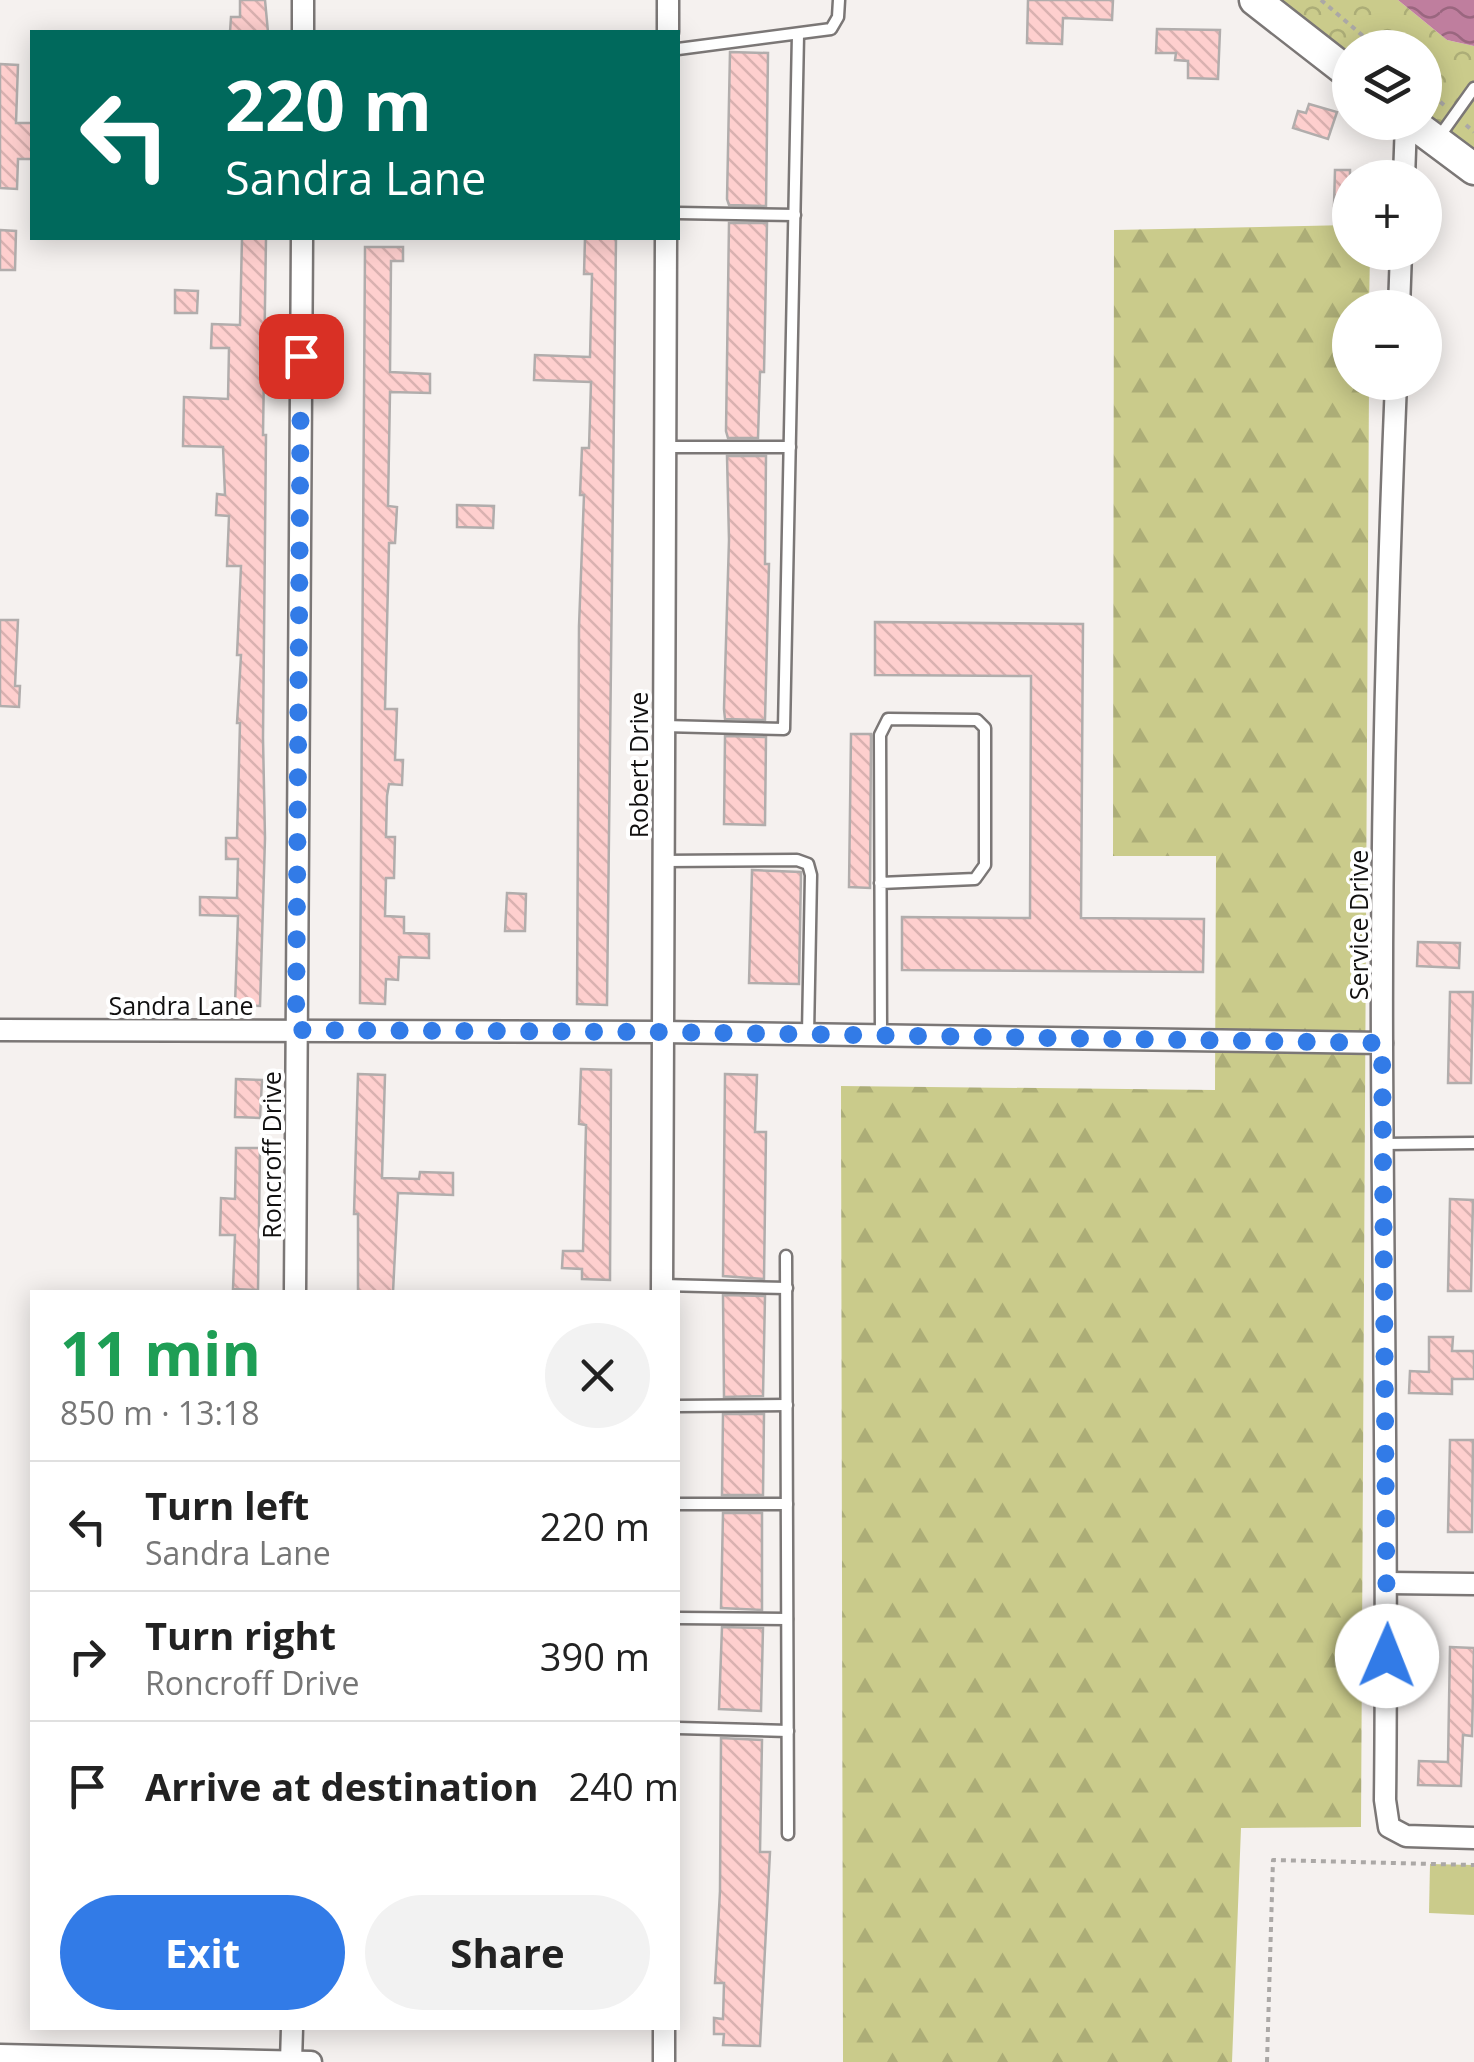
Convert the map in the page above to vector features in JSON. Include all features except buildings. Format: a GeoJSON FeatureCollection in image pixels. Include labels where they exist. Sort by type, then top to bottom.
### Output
{"type":"FeatureCollection","features":[{"type":"Feature","properties":{"kind":"street"},"geometry":{"type":"LineString","coordinates":[[303,0],[303,30]]}},
{"type":"Feature","properties":{"kind":"street"},"geometry":{"type":"LineString","coordinates":[[668,0],[668,30]]}},
{"type":"Feature","properties":{"kind":"street"},"geometry":{"type":"LineString","coordinates":[[1255,0],[1332,60]]}},
{"type":"Feature","properties":{"kind":"street"},"geometry":{"type":"LineString","coordinates":[[1433,140],[1474,169]]}},
{"type":"Feature","properties":{"kind":"street","name":"Roncroff Drive"},"geometry":{"type":"LineString","coordinates":[[295,1290],[302,240]]}},
{"type":"Feature","properties":{"kind":"street","name":"Robert Drive"},"geometry":{"type":"LineString","coordinates":[[662,1289],[666,240]]}},
{"type":"Feature","properties":{"kind":"street","name":"Service Drive"},"geometry":{"type":"LineString","coordinates":[[1395,400],[1385,652],[1382,1043],[1388,1583],[1385,1800],[1389,1828],[1406,1836],[1474,1838]]}},
{"type":"Feature","properties":{"kind":"street","name":"Sandra Lane"},"geometry":{"type":"LineString","coordinates":[[0,1030],[662,1032],[1382,1043]]}},
{"type":"Feature","properties":{"kind":"street"},"geometry":{"type":"LineString","coordinates":[[1388,1583],[1474,1584]]}},
{"type":"Feature","properties":{"kind":"street"},"geometry":{"type":"LineString","coordinates":[[292,2030],[292,2062]]}},
{"type":"Feature","properties":{"kind":"street"},"geometry":{"type":"LineString","coordinates":[[664,2030],[664,2062]]}},
{"type":"Feature","properties":{"kind":"street"},"geometry":{"type":"LineString","coordinates":[[0,2056],[312,2062]]}},
{"type":"Feature","properties":{"kind":"lane"},"geometry":{"type":"LineString","coordinates":[[680,49],[831,29],[838,17],[838,0]]}},
{"type":"Feature","properties":{"kind":"lane"},"geometry":{"type":"LineString","coordinates":[[663,726],[784,729],[798,35]]}},
{"type":"Feature","properties":{"kind":"lane"},"geometry":{"type":"LineString","coordinates":[[1436,142],[1474,88]]}},
{"type":"Feature","properties":{"kind":"lane"},"geometry":{"type":"LineString","coordinates":[[680,213],[795,215]]}},
{"type":"Feature","properties":{"kind":"lane"},"geometry":{"type":"LineString","coordinates":[[665,447],[790,447]]}},
{"type":"Feature","properties":{"kind":"lane"},"geometry":{"type":"LineString","coordinates":[[880,883],[974,879],[985,865],[984,728],[977,720],[888,719],[880,735],[880,883],[881,1036]]}},
{"type":"Feature","properties":{"kind":"lane"},"geometry":{"type":"LineString","coordinates":[[662,861],[797,860],[808,864],[808,1034]]}},
{"type":"Feature","properties":{"kind":"lane"},"geometry":{"type":"LineString","coordinates":[[1383,1144],[1474,1142]]}},
{"type":"Feature","properties":{"kind":"lane"},"geometry":{"type":"LineString","coordinates":[[786,1256],[788,1834]]}},
{"type":"Feature","properties":{"kind":"lane"},"geometry":{"type":"LineString","coordinates":[[662,1289],[786,1288]]}},
{"type":"Feature","properties":{"kind":"lane"},"geometry":{"type":"LineString","coordinates":[[680,1406],[787,1405]]}},
{"type":"Feature","properties":{"kind":"lane"},"geometry":{"type":"LineString","coordinates":[[680,1504],[787,1504]]}},
{"type":"Feature","properties":{"kind":"lane"},"geometry":{"type":"LineString","coordinates":[[680,1618],[787,1619]]}},
{"type":"Feature","properties":{"kind":"lane"},"geometry":{"type":"LineString","coordinates":[[680,1728],[788,1731]]}},
{"type":"Feature","properties":{"kind":"path"},"geometry":{"type":"LineString","coordinates":[[1322,0],[1356,30]]}},
{"type":"Feature","properties":{"kind":"path"},"geometry":{"type":"LineString","coordinates":[[1267,2062],[1273,1860],[1474,1864]]}},
{"type":"Feature","properties":{"kind":"green space"},"geometry":{"type":"Polygon","coordinates":[[[1255,0],[1398,0],[1435,30],[1332,30],[1332,60],[1255,0]]]}},
{"type":"Feature","properties":{"kind":"green space"},"geometry":{"type":"Polygon","coordinates":[[[1442,36],[1474,46],[1474,167],[1442,138],[1442,36]]]}},
{"type":"Feature","properties":{"kind":"green space"},"geometry":{"type":"Polygon","coordinates":[[[1332,225],[1332,270],[1370,270],[1369,290],[1332,290],[1332,400],[1369,400],[1361,1827],[1241,1828],[1232,2062],[843,2062],[841,1086],[1215,1090],[1216,856],[1113,856],[1114,230],[1332,225]]]}},
{"type":"Feature","properties":{"kind":"green space"},"geometry":{"type":"Polygon","coordinates":[[[1430,1864],[1474,1865],[1474,1915],[1429,1913],[1430,1864]]]}},
{"type":"Feature","properties":{"kind":"water"},"geometry":{"type":"Polygon","coordinates":[[[1398,0],[1474,0],[1474,46],[1447,40],[1442,30],[1435,30],[1398,0]]]}},
{"type":"Feature","properties":{"kind":"route"},"geometry":{"type":"LineString","coordinates":[[301,356],[296,1030],[1382,1043],[1387,1656]]}}]}
